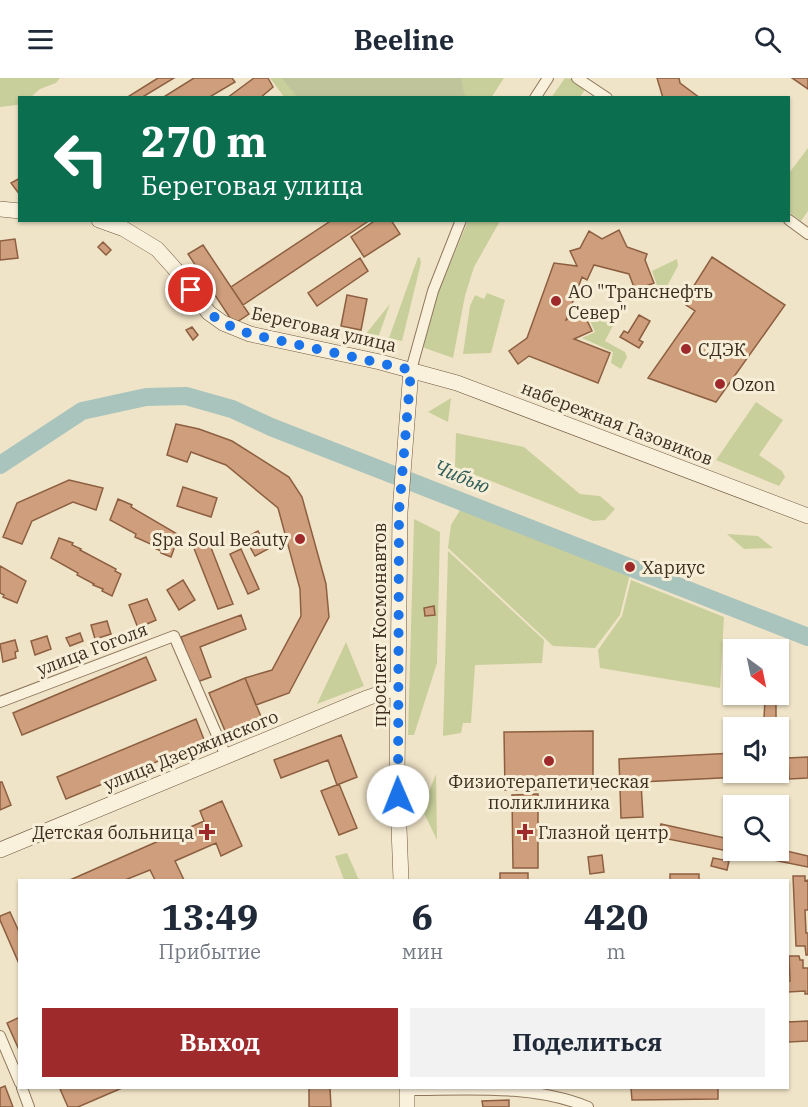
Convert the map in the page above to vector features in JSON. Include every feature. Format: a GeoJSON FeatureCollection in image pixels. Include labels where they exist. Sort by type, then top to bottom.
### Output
{"type":"FeatureCollection","features":[{"type":"Feature","properties":{"kind":"main road"},"geometry":{"type":"LineString","coordinates":[[0,209],[18,211]]}},
{"type":"Feature","properties":{"kind":"main road","name":"Береговая улица"},"geometry":{"type":"LineString","coordinates":[[105,222],[124,229],[157,249],[209,313],[223,323],[250,334],[411,370]]}},
{"type":"Feature","properties":{"kind":"main road","name":"проспект Космонавтов"},"geometry":{"type":"LineString","coordinates":[[401,879],[398,775],[400,507],[411,370]]}},
{"type":"Feature","properties":{"kind":"main road","name":"набережная Газовиков"},"geometry":{"type":"LineString","coordinates":[[411,370],[457,382],[808,516]]}},
{"type":"Feature","properties":{"kind":"main road","name":"улица Дзержинского"},"geometry":{"type":"LineString","coordinates":[[0,850],[398,687]]}},
{"type":"Feature","properties":{"kind":"main road"},"geometry":{"type":"LineString","coordinates":[[407,1089],[407,1107]]}},
{"type":"Feature","properties":{"kind":"street"},"geometry":{"type":"LineString","coordinates":[[536,96],[548,78]]}},
{"type":"Feature","properties":{"kind":"street"},"geometry":{"type":"LineString","coordinates":[[577,78],[604,96]]}},
{"type":"Feature","properties":{"kind":"street"},"geometry":{"type":"LineString","coordinates":[[790,221],[808,234]]}},
{"type":"Feature","properties":{"kind":"street"},"geometry":{"type":"LineString","coordinates":[[411,370],[433,291],[460,222]]}},
{"type":"Feature","properties":{"kind":"street","name":"улица Гоголя"},"geometry":{"type":"LineString","coordinates":[[0,702],[174,636],[226,756]]}},
{"type":"Feature","properties":{"kind":"street"},"geometry":{"type":"LineString","coordinates":[[0,1036],[18,1078]]}},
{"type":"Feature","properties":{"kind":"street"},"geometry":{"type":"LineString","coordinates":[[21,1089],[29,1107]]}},
{"type":"Feature","properties":{"kind":"street"},"geometry":{"type":"LineString","coordinates":[[407,1089],[504,1090],[538,1094],[588,1107]]}},
{"type":"Feature","properties":{"kind":"green space"},"geometry":{"type":"Polygon","coordinates":[[[0,78],[60,78],[56,83],[40,89],[32,96],[18,96],[17,105],[0,107],[0,78]]]}},
{"type":"Feature","properties":{"kind":"green space"},"geometry":{"type":"Polygon","coordinates":[[[270,78],[504,78],[492,96],[283,96],[270,78]]]}},
{"type":"Feature","properties":{"kind":"green space"},"geometry":{"type":"Polygon","coordinates":[[[282,78],[461,78],[465,96],[296,96],[282,78]]]}},
{"type":"Feature","properties":{"kind":"green space"},"geometry":{"type":"Polygon","coordinates":[[[565,78],[573,79],[586,88],[581,96],[552,96],[565,78]]]}},
{"type":"Feature","properties":{"kind":"green space"},"geometry":{"type":"Polygon","coordinates":[[[808,148],[808,211],[801,221],[790,213],[790,172],[808,148]]]}},
{"type":"Feature","properties":{"kind":"green space"},"geometry":{"type":"Polygon","coordinates":[[[468,222],[499,222],[474,267],[465,296],[453,358],[422,347],[436,297],[468,222]]]}},
{"type":"Feature","properties":{"kind":"green space"},"geometry":{"type":"Polygon","coordinates":[[[418,257],[421,263],[402,341],[389,338],[418,257]]]}},
{"type":"Feature","properties":{"kind":"green space"},"geometry":{"type":"Polygon","coordinates":[[[677,259],[678,266],[661,297],[652,271],[677,259]]]}},
{"type":"Feature","properties":{"kind":"green space"},"geometry":{"type":"Polygon","coordinates":[[[487,293],[505,300],[491,353],[463,354],[470,306],[475,295],[484,299],[487,293]]]}},
{"type":"Feature","properties":{"kind":"green space"},"geometry":{"type":"Polygon","coordinates":[[[390,304],[374,349],[356,346],[390,304]]]}},
{"type":"Feature","properties":{"kind":"green space"},"geometry":{"type":"Polygon","coordinates":[[[613,310],[619,314],[605,341],[625,352],[627,357],[621,369],[611,363],[613,352],[582,338],[595,332],[586,312],[613,310]]]}},
{"type":"Feature","properties":{"kind":"green space"},"geometry":{"type":"Polygon","coordinates":[[[451,398],[448,422],[428,412],[451,398]]]}},
{"type":"Feature","properties":{"kind":"green space"},"geometry":{"type":"Polygon","coordinates":[[[756,402],[783,420],[759,455],[782,471],[785,477],[779,486],[716,460],[756,402]]]}},
{"type":"Feature","properties":{"kind":"green space"},"geometry":{"type":"Polygon","coordinates":[[[456,433],[524,447],[580,494],[600,496],[615,509],[605,520],[593,521],[455,467],[456,433]]]}},
{"type":"Feature","properties":{"kind":"green space"},"geometry":{"type":"Polygon","coordinates":[[[462,507],[630,574],[620,615],[595,648],[553,646],[448,548],[451,525],[462,507]]]}},
{"type":"Feature","properties":{"kind":"green space"},"geometry":{"type":"Polygon","coordinates":[[[414,519],[440,532],[437,663],[414,735],[408,735],[414,519]]]}},
{"type":"Feature","properties":{"kind":"green space"},"geometry":{"type":"Polygon","coordinates":[[[727,534],[758,536],[773,548],[744,549],[727,534]]]}},
{"type":"Feature","properties":{"kind":"green space"},"geometry":{"type":"Polygon","coordinates":[[[448,551],[544,640],[542,663],[475,665],[471,723],[463,723],[461,733],[443,736],[448,551]]]}},
{"type":"Feature","properties":{"kind":"green space"},"geometry":{"type":"Polygon","coordinates":[[[631,580],[724,617],[720,688],[600,668],[598,650],[622,616],[631,580]]]}},
{"type":"Feature","properties":{"kind":"green space"},"geometry":{"type":"Polygon","coordinates":[[[346,642],[364,686],[317,704],[346,642]]]}},
{"type":"Feature","properties":{"kind":"green space"},"geometry":{"type":"Polygon","coordinates":[[[436,774],[437,840],[422,809],[436,774]]]}},
{"type":"Feature","properties":{"kind":"green space"},"geometry":{"type":"Polygon","coordinates":[[[347,853],[359,879],[344,879],[335,856],[347,853]]]}},
{"type":"Feature","properties":{"kind":"building"},"geometry":{"type":"Polygon","coordinates":[[[158,78],[174,78],[144,96],[129,96],[158,78]]]}},
{"type":"Feature","properties":{"kind":"building"},"geometry":{"type":"Polygon","coordinates":[[[194,78],[232,78],[235,82],[211,96],[165,96],[194,78]]]}},
{"type":"Feature","properties":{"kind":"building"},"geometry":{"type":"Polygon","coordinates":[[[254,78],[268,78],[273,87],[262,96],[230,96],[254,78]]]}},
{"type":"Feature","properties":{"kind":"building"},"geometry":{"type":"Polygon","coordinates":[[[657,78],[679,78],[680,83],[697,96],[662,96],[657,78]]]}},
{"type":"Feature","properties":{"kind":"building"},"geometry":{"type":"Polygon","coordinates":[[[792,78],[808,78],[808,89],[792,78]]]}},
{"type":"Feature","properties":{"kind":"building"},"geometry":{"type":"Polygon","coordinates":[[[18,179],[18,192],[11,183],[18,179]]]}},
{"type":"Feature","properties":{"kind":"building"},"geometry":{"type":"Polygon","coordinates":[[[329,222],[367,222],[243,305],[231,287],[329,222]]]}},
{"type":"Feature","properties":{"kind":"building"},"geometry":{"type":"Polygon","coordinates":[[[373,222],[392,222],[400,234],[364,257],[351,237],[373,222]]]}},
{"type":"Feature","properties":{"kind":"building","name":"АО \"Транснефть Север\""},"geometry":{"type":"Polygon","coordinates":[[[619,230],[627,247],[647,254],[645,260],[654,283],[635,290],[629,274],[594,265],[587,280],[582,277],[566,320],[583,312],[592,331],[574,339],[610,353],[598,383],[529,356],[518,364],[509,351],[527,338],[554,263],[577,266],[570,251],[580,248],[589,231],[602,239],[619,230]]]}},
{"type":"Feature","properties":{"kind":"building"},"geometry":{"type":"Polygon","coordinates":[[[15,239],[18,258],[0,260],[0,241],[15,239]]]}},
{"type":"Feature","properties":{"kind":"building"},"geometry":{"type":"Polygon","coordinates":[[[103,242],[111,250],[106,255],[98,247],[103,242]]]}},
{"type":"Feature","properties":{"kind":"building"},"geometry":{"type":"Polygon","coordinates":[[[203,245],[249,314],[234,324],[188,254],[203,245]]]}},
{"type":"Feature","properties":{"kind":"building"},"geometry":{"type":"Polygon","coordinates":[[[712,257],[785,305],[716,402],[648,378],[695,311],[683,303],[712,257]]]}},
{"type":"Feature","properties":{"kind":"building"},"geometry":{"type":"Polygon","coordinates":[[[360,258],[368,271],[317,306],[308,293],[360,258]]]}},
{"type":"Feature","properties":{"kind":"building"},"geometry":{"type":"Polygon","coordinates":[[[347,295],[367,299],[361,330],[341,326],[347,295]]]}},
{"type":"Feature","properties":{"kind":"building"},"geometry":{"type":"Polygon","coordinates":[[[639,315],[650,321],[639,340],[643,342],[639,348],[620,337],[624,331],[628,333],[639,315]]]}},
{"type":"Feature","properties":{"kind":"building"},"geometry":{"type":"Polygon","coordinates":[[[192,327],[198,335],[193,340],[186,330],[192,327]]]}},
{"type":"Feature","properties":{"kind":"building"},"geometry":{"type":"Polygon","coordinates":[[[176,424],[199,429],[232,441],[289,477],[302,497],[326,584],[329,617],[289,693],[256,705],[245,678],[272,670],[301,616],[300,589],[278,508],[226,465],[191,452],[187,462],[167,455],[176,424]]]}},
{"type":"Feature","properties":{"kind":"building"},"geometry":{"type":"Polygon","coordinates":[[[69,480],[103,488],[96,510],[73,502],[32,521],[22,544],[3,537],[17,503],[69,480]]]}},
{"type":"Feature","properties":{"kind":"building"},"geometry":{"type":"Polygon","coordinates":[[[183,487],[217,498],[211,517],[177,506],[183,487]]]}},
{"type":"Feature","properties":{"kind":"building"},"geometry":{"type":"Polygon","coordinates":[[[118,499],[132,505],[131,507],[179,535],[171,557],[110,520],[118,499]]]}},
{"type":"Feature","properties":{"kind":"building"},"geometry":{"type":"Polygon","coordinates":[[[258,531],[268,549],[255,556],[245,538],[258,531]]]}},
{"type":"Feature","properties":{"kind":"building"},"geometry":{"type":"Polygon","coordinates":[[[59,538],[73,543],[72,545],[121,574],[112,596],[51,558],[59,538]]]}},
{"type":"Feature","properties":{"kind":"building"},"geometry":{"type":"Polygon","coordinates":[[[208,540],[233,604],[218,609],[193,546],[208,540]]]}},
{"type":"Feature","properties":{"kind":"building"},"geometry":{"type":"Polygon","coordinates":[[[241,549],[259,589],[248,594],[230,554],[241,549]]]}},
{"type":"Feature","properties":{"kind":"building"},"geometry":{"type":"Polygon","coordinates":[[[0,566],[26,581],[17,603],[3,597],[4,595],[0,593],[0,566]]]}},
{"type":"Feature","properties":{"kind":"building"},"geometry":{"type":"Polygon","coordinates":[[[183,580],[195,600],[179,610],[167,590],[183,580]]]}},
{"type":"Feature","properties":{"kind":"building"},"geometry":{"type":"Polygon","coordinates":[[[147,599],[156,620],[138,628],[129,605],[147,599]]]}},
{"type":"Feature","properties":{"kind":"building"},"geometry":{"type":"Polygon","coordinates":[[[434,606],[435,615],[425,616],[424,608],[434,606]]]}},
{"type":"Feature","properties":{"kind":"building"},"geometry":{"type":"Polygon","coordinates":[[[241,615],[246,629],[200,647],[211,677],[197,682],[181,637],[241,615]]]}},
{"type":"Feature","properties":{"kind":"building"},"geometry":{"type":"Polygon","coordinates":[[[107,621],[111,634],[95,639],[91,625],[107,621]]]}},
{"type":"Feature","properties":{"kind":"building"},"geometry":{"type":"Polygon","coordinates":[[[80,633],[83,641],[70,646],[66,638],[80,633]]]}},
{"type":"Feature","properties":{"kind":"building"},"geometry":{"type":"Polygon","coordinates":[[[47,636],[51,649],[35,655],[31,641],[47,636]]]}},
{"type":"Feature","properties":{"kind":"building"},"geometry":{"type":"Polygon","coordinates":[[[15,640],[18,651],[15,652],[16,658],[3,662],[0,644],[15,640]]]}},
{"type":"Feature","properties":{"kind":"building"},"geometry":{"type":"Polygon","coordinates":[[[146,657],[156,680],[22,735],[13,713],[146,657]]]}},
{"type":"Feature","properties":{"kind":"building"},"geometry":{"type":"Polygon","coordinates":[[[245,678],[262,719],[226,733],[209,693],[245,678]]]}},
{"type":"Feature","properties":{"kind":"building"},"geometry":{"type":"Polygon","coordinates":[[[765,705],[776,705],[776,717],[764,717],[765,705]]]}},
{"type":"Feature","properties":{"kind":"building"},"geometry":{"type":"Polygon","coordinates":[[[196,719],[205,742],[66,799],[57,777],[196,719]]]}},
{"type":"Feature","properties":{"kind":"building","name":"Физиотерапетическая поликлиника"},"geometry":{"type":"Polygon","coordinates":[[[593,731],[593,789],[505,790],[504,732],[593,731]]]}},
{"type":"Feature","properties":{"kind":"building"},"geometry":{"type":"Polygon","coordinates":[[[341,735],[357,777],[337,785],[328,760],[281,778],[274,760],[341,735]]]}},
{"type":"Feature","properties":{"kind":"building"},"geometry":{"type":"Polygon","coordinates":[[[723,754],[723,778],[641,782],[643,817],[621,818],[619,759],[723,754]]]}},
{"type":"Feature","properties":{"kind":"building"},"geometry":{"type":"Polygon","coordinates":[[[808,757],[808,778],[789,779],[789,758],[808,757]]]}},
{"type":"Feature","properties":{"kind":"building"},"geometry":{"type":"Polygon","coordinates":[[[0,782],[2,782],[11,805],[0,810],[0,782]]]}},
{"type":"Feature","properties":{"kind":"building"},"geometry":{"type":"Polygon","coordinates":[[[339,784],[357,828],[339,835],[321,791],[339,784]]]}},
{"type":"Feature","properties":{"kind":"building","name":"Глазной центр"},"geometry":{"type":"Polygon","coordinates":[[[538,794],[538,868],[513,868],[512,795],[538,794]]]}},
{"type":"Feature","properties":{"kind":"building","name":"Детская больница"},"geometry":{"type":"Polygon","coordinates":[[[222,801],[242,846],[221,856],[216,843],[175,861],[184,879],[154,879],[150,870],[128,879],[72,879],[204,821],[200,811],[222,801]]]}},
{"type":"Feature","properties":{"kind":"building"},"geometry":{"type":"Polygon","coordinates":[[[661,824],[723,838],[723,850],[658,837],[661,824]]]}},
{"type":"Feature","properties":{"kind":"building"},"geometry":{"type":"Polygon","coordinates":[[[789,852],[808,856],[808,867],[778,861],[789,861],[789,852]]]}},
{"type":"Feature","properties":{"kind":"building"},"geometry":{"type":"Polygon","coordinates":[[[602,855],[604,872],[590,874],[588,857],[602,855]]]}},
{"type":"Feature","properties":{"kind":"building"},"geometry":{"type":"Polygon","coordinates":[[[713,858],[729,861],[727,870],[711,866],[713,858]]]}},
{"type":"Feature","properties":{"kind":"building"},"geometry":{"type":"Polygon","coordinates":[[[500,873],[528,873],[528,879],[500,879],[500,873]]]}},
{"type":"Feature","properties":{"kind":"building"},"geometry":{"type":"Polygon","coordinates":[[[670,874],[699,874],[699,879],[670,879],[670,874]]]}},
{"type":"Feature","properties":{"kind":"building"},"geometry":{"type":"Polygon","coordinates":[[[793,876],[805,876],[805,881],[808,880],[808,910],[805,910],[808,955],[806,955],[805,946],[796,946],[793,876]]]}},
{"type":"Feature","properties":{"kind":"building"},"geometry":{"type":"Polygon","coordinates":[[[10,912],[18,930],[18,961],[0,920],[0,916],[10,912]]]}},
{"type":"Feature","properties":{"kind":"building"},"geometry":{"type":"Polygon","coordinates":[[[789,956],[799,956],[800,960],[803,960],[803,968],[808,968],[808,994],[805,994],[805,991],[789,992],[789,956]]]}},
{"type":"Feature","properties":{"kind":"building"},"geometry":{"type":"Polygon","coordinates":[[[18,1018],[18,1048],[7,1023],[18,1018]]]}},
{"type":"Feature","properties":{"kind":"building"},"geometry":{"type":"Polygon","coordinates":[[[808,1021],[808,1041],[789,1042],[789,1022],[808,1021]]]}},
{"type":"Feature","properties":{"kind":"building"},"geometry":{"type":"Polygon","coordinates":[[[5,1086],[13,1107],[0,1107],[0,1088],[5,1086]]]}},
{"type":"Feature","properties":{"kind":"building"},"geometry":{"type":"Polygon","coordinates":[[[60,1089],[120,1089],[78,1107],[68,1107],[60,1089]]]}},
{"type":"Feature","properties":{"kind":"building"},"geometry":{"type":"Polygon","coordinates":[[[309,1089],[330,1089],[331,1107],[309,1107],[309,1089]]]}},
{"type":"Feature","properties":{"kind":"building"},"geometry":{"type":"Polygon","coordinates":[[[631,1089],[718,1089],[718,1099],[632,1100],[631,1089]]]}},
{"type":"Feature","properties":{"kind":"building"},"geometry":{"type":"Polygon","coordinates":[[[509,1100],[509,1107],[483,1107],[482,1101],[509,1100]]]}},
{"type":"Feature","properties":{"kind":"waterway","name":"Чибью"},"geometry":{"type":"LineString","coordinates":[[0,465],[82,411],[146,397],[186,396],[232,409],[271,427],[808,637]]}},
{"type":"Feature","properties":{"kind":"place","name":"АО \"Транснефть Север\""},"geometry":{"type":"Point","coordinates":[556,301]}},
{"type":"Feature","properties":{"kind":"place","name":"СДЭК"},"geometry":{"type":"Point","coordinates":[686,349]}},
{"type":"Feature","properties":{"kind":"place","name":"Ozon"},"geometry":{"type":"Point","coordinates":[720,384]}},
{"type":"Feature","properties":{"kind":"place","name":"Spa Soul Beauty"},"geometry":{"type":"Point","coordinates":[300,539]}},
{"type":"Feature","properties":{"kind":"place","name":"Хариус"},"geometry":{"type":"Point","coordinates":[630,567]}},
{"type":"Feature","properties":{"kind":"place","name":"Физиотерапетическая поликлиника"},"geometry":{"type":"Point","coordinates":[549,761]}},
{"type":"Feature","properties":{"kind":"place","name":"Детская больница"},"geometry":{"type":"Point","coordinates":[207,832]}},
{"type":"Feature","properties":{"kind":"place","name":"Глазной центр"},"geometry":{"type":"Point","coordinates":[525,832]}},
{"type":"Feature","properties":{"kind":"route"},"geometry":{"type":"LineString","coordinates":[[191,290],[209,313],[223,323],[250,334],[411,370],[399,512],[398,796]]}}]}
